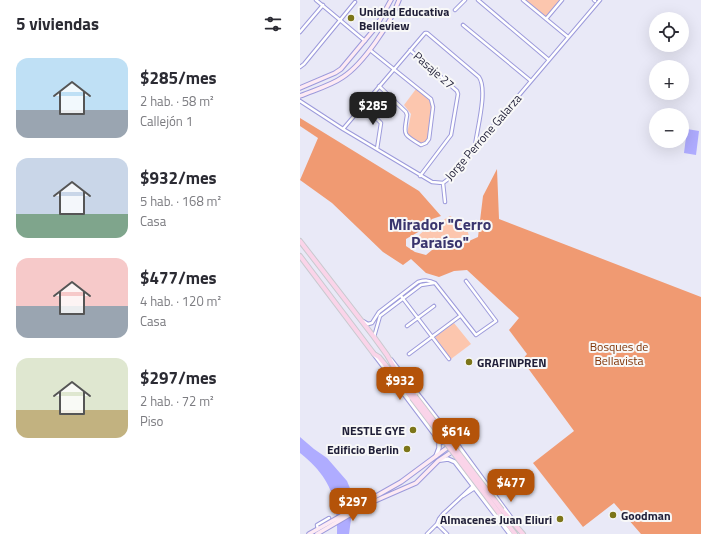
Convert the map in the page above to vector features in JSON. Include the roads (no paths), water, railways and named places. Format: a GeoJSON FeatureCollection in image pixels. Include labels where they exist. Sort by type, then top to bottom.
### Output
{"type":"FeatureCollection","features":[{"type":"Feature","properties":{"kind":"main road"},"geometry":{"type":"LineString","coordinates":[[300,88],[336,73],[341,69],[365,42],[382,19],[391,0]]}},
{"type":"Feature","properties":{"kind":"main road"},"geometry":{"type":"LineString","coordinates":[[300,96],[339,80],[345,76],[370,50],[390,19],[399,0]]}},
{"type":"Feature","properties":{"kind":"main road"},"geometry":{"type":"LineString","coordinates":[[300,241],[374,337],[414,397],[500,511],[515,534]]}},
{"type":"Feature","properties":{"kind":"main road"},"geometry":{"type":"LineString","coordinates":[[300,256],[374,354],[379,357],[414,397]]}},
{"type":"Feature","properties":{"kind":"main road"},"geometry":{"type":"LineString","coordinates":[[309,534],[367,503],[406,479],[455,442]]}},
{"type":"Feature","properties":{"kind":"main road"},"geometry":{"type":"LineString","coordinates":[[367,503],[412,486],[438,461],[459,447]]}},
{"type":"Feature","properties":{"kind":"main road"},"geometry":{"type":"LineString","coordinates":[[415,472],[421,473],[421,479]]}},
{"type":"Feature","properties":{"kind":"main road"},"geometry":{"type":"LineString","coordinates":[[406,479],[408,484],[412,486]]}},
{"type":"Feature","properties":{"kind":"main road"},"geometry":{"type":"LineString","coordinates":[[500,511],[524,534]]}},
{"type":"Feature","properties":{"kind":"main road"},"geometry":{"type":"LineString","coordinates":[[317,534],[328,524]]}},
{"type":"Feature","properties":{"kind":"street"},"geometry":{"type":"LineString","coordinates":[[316,0],[365,42]]}},
{"type":"Feature","properties":{"kind":"street"},"geometry":{"type":"LineString","coordinates":[[455,10],[465,0]]}},
{"type":"Feature","properties":{"kind":"street"},"geometry":{"type":"LineString","coordinates":[[478,0],[549,60]]}},
{"type":"Feature","properties":{"kind":"street"},"geometry":{"type":"LineString","coordinates":[[523,0],[568,37]]}},
{"type":"Feature","properties":{"kind":"street"},"geometry":{"type":"LineString","coordinates":[[546,19],[562,0]]}},
{"type":"Feature","properties":{"kind":"street","name":"Jorge Perrone Galarza"},"geometry":{"type":"LineString","coordinates":[[300,101],[420,176],[434,183],[443,183],[451,177],[600,0]]}},
{"type":"Feature","properties":{"kind":"street"},"geometry":{"type":"LineString","coordinates":[[300,67],[356,2]]}},
{"type":"Feature","properties":{"kind":"street"},"geometry":{"type":"LineString","coordinates":[[300,32],[323,5]]}},
{"type":"Feature","properties":{"kind":"street"},"geometry":{"type":"LineString","coordinates":[[463,25],[531,81]]}},
{"type":"Feature","properties":{"kind":"street"},"geometry":{"type":"LineString","coordinates":[[343,129],[378,86],[425,33],[427,33],[479,77],[482,82],[483,96],[475,147]]}},
{"type":"Feature","properties":{"kind":"street"},"geometry":{"type":"LineString","coordinates":[[370,50],[431,99],[433,103],[429,139],[426,143],[421,145],[407,137],[405,133],[406,112],[378,86]]}},
{"type":"Feature","properties":{"kind":"street","name":"Pasaje 27"},"geometry":{"type":"LineString","coordinates":[[410,50],[457,90],[458,94],[451,135],[420,176]]}},
{"type":"Feature","properties":{"kind":"street"},"geometry":{"type":"LineString","coordinates":[[363,105],[381,123],[377,150]]}},
{"type":"Feature","properties":{"kind":"street"},"geometry":{"type":"LineString","coordinates":[[443,183],[445,202]]}},
{"type":"Feature","properties":{"kind":"street"},"geometry":{"type":"LineString","coordinates":[[360,320],[368,324],[372,323],[379,312],[418,282],[424,280],[435,283],[476,335],[496,321],[466,281]]}},
{"type":"Feature","properties":{"kind":"street"},"geometry":{"type":"LineString","coordinates":[[374,337],[380,316],[421,285],[435,283]]}},
{"type":"Feature","properties":{"kind":"street"},"geometry":{"type":"LineString","coordinates":[[401,296],[417,319],[449,359]]}},
{"type":"Feature","properties":{"kind":"street"},"geometry":{"type":"LineString","coordinates":[[407,326],[434,306]]}},
{"type":"Feature","properties":{"kind":"street"},"geometry":{"type":"LineString","coordinates":[[409,354],[460,316]]}},
{"type":"Feature","properties":{"kind":"street"},"geometry":{"type":"LineString","coordinates":[[374,354],[438,440],[439,451],[434,458]]}},
{"type":"Feature","properties":{"kind":"street"},"geometry":{"type":"LineString","coordinates":[[387,355],[459,447],[517,526]]}},
{"type":"Feature","properties":{"kind":"street"},"geometry":{"type":"LineString","coordinates":[[438,440],[442,442],[446,441],[448,439],[448,433]]}},
{"type":"Feature","properties":{"kind":"street"},"geometry":{"type":"LineString","coordinates":[[460,467],[459,462],[461,459],[465,458],[469,461]]}},
{"type":"Feature","properties":{"kind":"street"},"geometry":{"type":"LineString","coordinates":[[438,461],[443,459],[451,460],[460,467],[510,534]]}},
{"type":"Feature","properties":{"kind":"street"},"geometry":{"type":"LineString","coordinates":[[427,534],[438,524],[439,519],[443,514],[465,492],[474,486]]}},
{"type":"Feature","properties":{"kind":"street"},"geometry":{"type":"LineString","coordinates":[[318,528],[317,525],[329,518]]}},
{"type":"Feature","properties":{"kind":"street"},"geometry":{"type":"LineString","coordinates":[[438,524],[447,534]]}},
{"type":"Feature","properties":{"kind":"place","name":"Unidad Educativa Belleview"},"geometry":{"type":"Point","coordinates":[351,18]}},
{"type":"Feature","properties":{"kind":"place","name":"GRAFINPREN"},"geometry":{"type":"Point","coordinates":[469,362]}},
{"type":"Feature","properties":{"kind":"place","name":"NESTLE GYE"},"geometry":{"type":"Point","coordinates":[413,430]}},
{"type":"Feature","properties":{"kind":"place","name":"Edificio Berlin"},"geometry":{"type":"Point","coordinates":[407,449]}},
{"type":"Feature","properties":{"kind":"place","name":"Goodman"},"geometry":{"type":"Point","coordinates":[613,515]}},
{"type":"Feature","properties":{"kind":"place","name":"Almacenes Juan Eliuri"},"geometry":{"type":"Point","coordinates":[560,519]}},
{"type":"Feature","properties":{"kind":"district","name":"Mirador \"Cerro Paraíso\""},"geometry":{"type":"Point","coordinates":[440,233]}},
{"type":"Feature","properties":{"kind":"park label","name":"Bosques de Bellavista"},"geometry":{"type":"Point","coordinates":[619,353]}}]}
